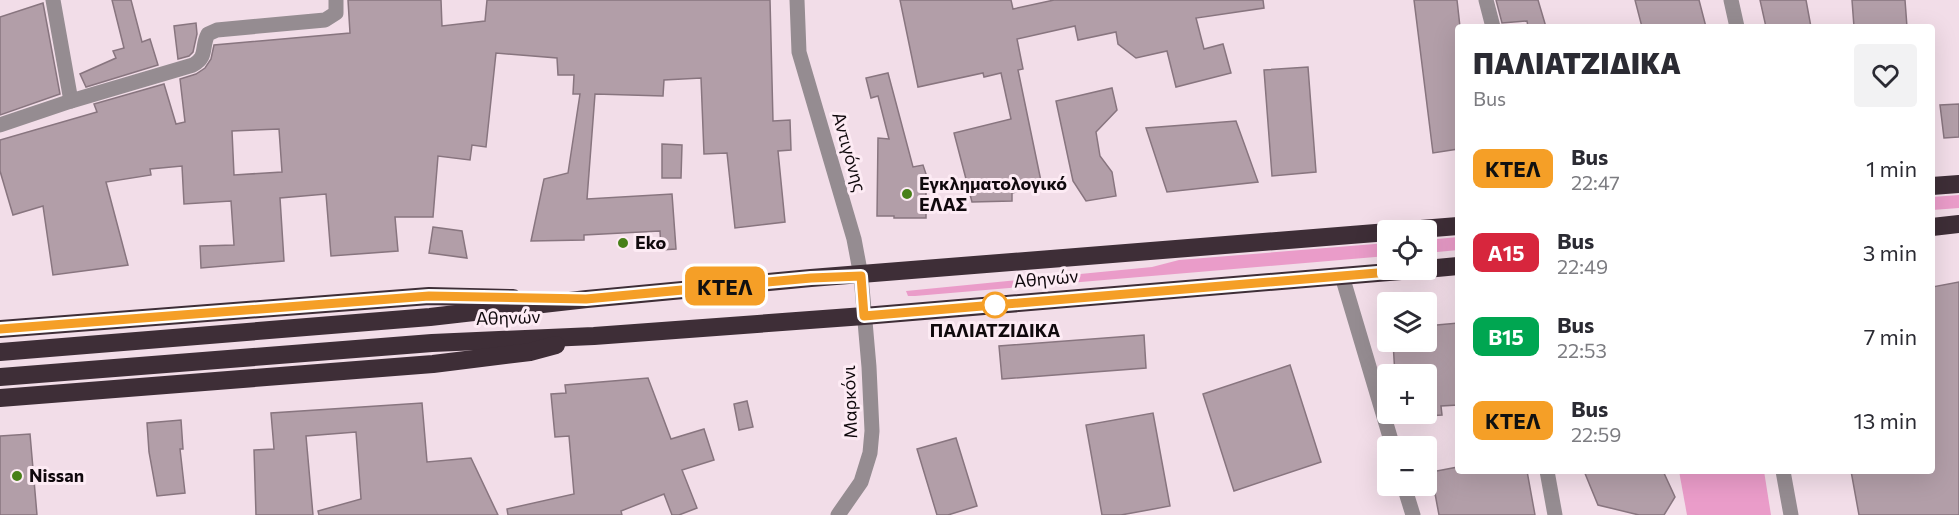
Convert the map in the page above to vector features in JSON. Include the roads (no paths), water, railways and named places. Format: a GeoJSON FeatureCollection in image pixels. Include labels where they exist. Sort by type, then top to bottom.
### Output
{"type":"FeatureCollection","features":[{"type":"Feature","properties":{"kind":"highway"},"geometry":{"type":"LineString","coordinates":[[1935,186],[1959,184]]}},
{"type":"Feature","properties":{"kind":"highway"},"geometry":{"type":"LineString","coordinates":[[1935,227],[1959,224]]}},
{"type":"Feature","properties":{"kind":"highway"},"geometry":{"type":"LineString","coordinates":[[1437,228],[1455,226]]}},
{"type":"Feature","properties":{"kind":"highway","name":"Αθηνών"},"geometry":{"type":"LineString","coordinates":[[0,352],[430,317],[586,299],[811,278],[861,276],[1377,233]]}},
{"type":"Feature","properties":{"kind":"highway"},"geometry":{"type":"LineString","coordinates":[[1437,268],[1455,266]]}},
{"type":"Feature","properties":{"kind":"highway","name":"Αθηνών"},"geometry":{"type":"LineString","coordinates":[[0,376],[432,343],[594,336],[864,316],[1377,273]]}},
{"type":"Feature","properties":{"kind":"highway"},"geometry":{"type":"LineString","coordinates":[[0,329],[429,296],[586,299]]}},
{"type":"Feature","properties":{"kind":"highway"},"geometry":{"type":"LineString","coordinates":[[0,398],[433,364],[530,351],[594,336]]}},
{"type":"Feature","properties":{"kind":"street"},"geometry":{"type":"LineString","coordinates":[[53,0],[71,101]]}},
{"type":"Feature","properties":{"kind":"street"},"geometry":{"type":"LineString","coordinates":[[0,125],[71,101],[193,65],[201,61],[204,54],[204,42],[208,34],[218,30],[325,20],[336,13],[336,0]]}},
{"type":"Feature","properties":{"kind":"street","name":"Αντιγόνης"},"geometry":{"type":"LineString","coordinates":[[797,0],[799,52],[854,239],[861,276],[864,316]]}},
{"type":"Feature","properties":{"kind":"street"},"geometry":{"type":"LineString","coordinates":[[1486,0],[1492,24]]}},
{"type":"Feature","properties":{"kind":"street"},"geometry":{"type":"LineString","coordinates":[[1731,0],[1736,24]]}},
{"type":"Feature","properties":{"kind":"street"},"geometry":{"type":"LineString","coordinates":[[1342,276],[1390,436]]}},
{"type":"Feature","properties":{"kind":"street","name":"Μαρκόνι"},"geometry":{"type":"LineString","coordinates":[[838,515],[861,482],[872,442],[864,316]]}},
{"type":"Feature","properties":{"kind":"street"},"geometry":{"type":"LineString","coordinates":[[1548,474],[1555,515]]}},
{"type":"Feature","properties":{"kind":"street"},"geometry":{"type":"LineString","coordinates":[[1784,474],[1791,515]]}},
{"type":"Feature","properties":{"kind":"street"},"geometry":{"type":"LineString","coordinates":[[1407,496],[1413,515]]}},
{"type":"Feature","properties":{"kind":"place","name":"Εγκληματολογικό ΕΛΑΣ"},"geometry":{"type":"Point","coordinates":[907,194]}},
{"type":"Feature","properties":{"kind":"place","name":"Eko"},"geometry":{"type":"Point","coordinates":[623,243]}},
{"type":"Feature","properties":{"kind":"place","name":"ΠΑΛΙΑΤΖΙΔΙΚΑ"},"geometry":{"type":"Point","coordinates":[995,305]}},
{"type":"Feature","properties":{"kind":"place","name":"Nissan"},"geometry":{"type":"Point","coordinates":[17,476]}}]}
